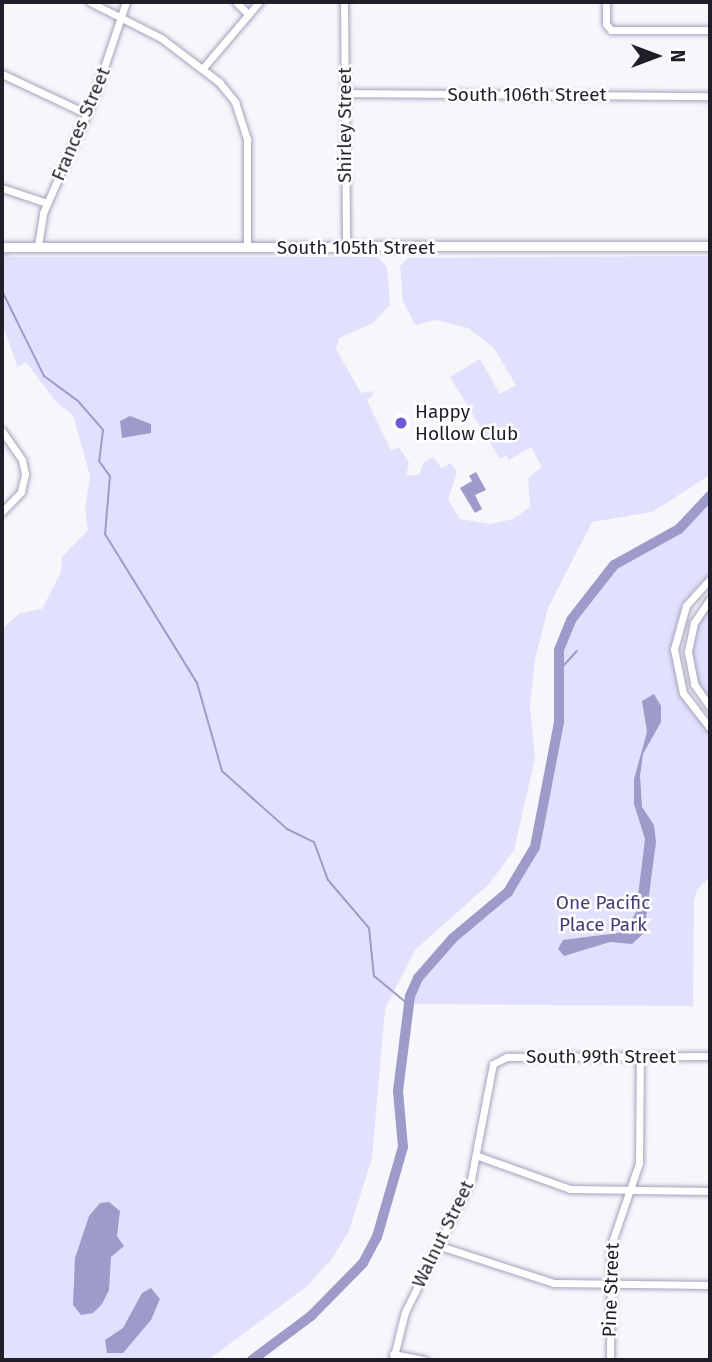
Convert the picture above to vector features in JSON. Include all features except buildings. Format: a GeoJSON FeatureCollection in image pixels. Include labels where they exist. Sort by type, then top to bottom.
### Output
{"type":"FeatureCollection","features":[{"type":"Feature","properties":{"kind":"street"},"geometry":{"type":"LineString","coordinates":[[90,2],[122,16],[203,68],[230,94],[245,126],[247,247]]}},
{"type":"Feature","properties":{"kind":"street","name":"Frances Street"},"geometry":{"type":"LineString","coordinates":[[38,246],[47,203],[87,114],[126,2]]}},
{"type":"Feature","properties":{"kind":"street"},"geometry":{"type":"LineString","coordinates":[[236,2],[248,14]]}},
{"type":"Feature","properties":{"kind":"street"},"geometry":{"type":"LineString","coordinates":[[203,68],[259,2]]}},
{"type":"Feature","properties":{"kind":"street","name":"Shirley Street"},"geometry":{"type":"LineString","coordinates":[[344,2],[346,247]]}},
{"type":"Feature","properties":{"kind":"street"},"geometry":{"type":"LineString","coordinates":[[606,2],[608,29],[710,30]]}},
{"type":"Feature","properties":{"kind":"street"},"geometry":{"type":"LineString","coordinates":[[2,74],[87,114]]}},
{"type":"Feature","properties":{"kind":"street","name":"South 106th Street"},"geometry":{"type":"LineString","coordinates":[[345,93],[710,96]]}},
{"type":"Feature","properties":{"kind":"street"},"geometry":{"type":"LineString","coordinates":[[2,188],[47,203]]}},
{"type":"Feature","properties":{"kind":"street","name":"South 105th Street"},"geometry":{"type":"LineString","coordinates":[[2,247],[710,246]]}},
{"type":"Feature","properties":{"kind":"street"},"geometry":{"type":"LineString","coordinates":[[2,431],[22,460],[25,474],[21,492],[2,512]]}},
{"type":"Feature","properties":{"kind":"street"},"geometry":{"type":"LineString","coordinates":[[710,579],[682,613],[674,652],[682,694],[710,728]]}},
{"type":"Feature","properties":{"kind":"street"},"geometry":{"type":"LineString","coordinates":[[710,598],[694,623],[688,652],[694,684],[710,707]]}},
{"type":"Feature","properties":{"kind":"street","name":"Pine Street"},"geometry":{"type":"LineString","coordinates":[[610,1360],[612,1234],[630,1191],[640,1155],[640,1056]]}},
{"type":"Feature","properties":{"kind":"street","name":"South 99th Street"},"geometry":{"type":"LineString","coordinates":[[493,1064],[508,1058],[710,1056]]}},
{"type":"Feature","properties":{"kind":"street","name":"Walnut Street"},"geometry":{"type":"LineString","coordinates":[[393,1357],[405,1312],[464,1199],[478,1156],[493,1064]]}},
{"type":"Feature","properties":{"kind":"street"},"geometry":{"type":"LineString","coordinates":[[478,1156],[563,1188],[710,1191]]}},
{"type":"Feature","properties":{"kind":"street"},"geometry":{"type":"LineString","coordinates":[[440,1246],[535,1280],[610,1285],[710,1285]]}},
{"type":"Feature","properties":{"kind":"street"},"geometry":{"type":"LineString","coordinates":[[393,1357],[424,1360]]}},
{"type":"Feature","properties":{"kind":"green space","name":"Happy Hollow Club"},"geometry":{"type":"Polygon","coordinates":[[[8,252],[10,257],[378,257],[387,267],[390,305],[373,323],[339,338],[336,349],[361,393],[372,391],[374,395],[367,400],[391,451],[399,447],[409,463],[406,476],[420,474],[423,463],[434,457],[441,468],[451,463],[457,472],[448,499],[460,519],[490,524],[513,519],[530,507],[528,478],[542,467],[531,447],[509,460],[506,455],[500,459],[450,377],[480,359],[500,394],[516,385],[493,347],[468,328],[437,320],[415,325],[403,301],[400,266],[408,258],[710,256],[710,475],[652,512],[592,522],[548,608],[535,659],[530,706],[535,758],[514,850],[489,884],[415,950],[385,1009],[372,1158],[349,1231],[331,1260],[306,1287],[208,1360],[2,1360],[2,629],[20,613],[42,609],[61,572],[62,557],[88,530],[85,509],[90,476],[73,415],[56,402],[26,362],[18,367],[16,362],[2,323],[2,253],[8,252]]]}},
{"type":"Feature","properties":{"kind":"green space","name":"One Pacific Place Park"},"geometry":{"type":"Polygon","coordinates":[[[710,496],[710,573],[682,604],[670,649],[681,698],[710,732],[710,876],[697,890],[694,901],[693,1006],[408,1004],[429,964],[508,892],[535,847],[559,722],[559,650],[571,620],[614,565],[679,529],[710,496]]]}},
{"type":"Feature","properties":{"kind":"green space"},"geometry":{"type":"Polygon","coordinates":[[[710,603],[710,701],[698,682],[692,655],[695,632],[710,603]]]}},
{"type":"Feature","properties":{"kind":"water"},"geometry":{"type":"Polygon","coordinates":[[[130,416],[151,424],[151,433],[122,438],[120,421],[130,416]]]}},
{"type":"Feature","properties":{"kind":"water"},"geometry":{"type":"Polygon","coordinates":[[[476,472],[486,490],[475,495],[482,509],[475,513],[460,488],[472,481],[469,476],[476,472]]]}},
{"type":"Feature","properties":{"kind":"water"},"geometry":{"type":"Polygon","coordinates":[[[654,694],[661,706],[661,722],[643,754],[640,776],[642,807],[654,825],[656,842],[644,933],[632,944],[610,942],[564,956],[558,949],[563,940],[625,932],[636,912],[645,839],[634,804],[634,779],[647,732],[642,701],[654,694]]]}},
{"type":"Feature","properties":{"kind":"water"},"geometry":{"type":"Polygon","coordinates":[[[109,1202],[120,1211],[117,1236],[124,1246],[111,1257],[109,1290],[102,1304],[93,1313],[81,1315],[73,1305],[75,1258],[89,1216],[100,1203],[109,1202]]]}},
{"type":"Feature","properties":{"kind":"water"},"geometry":{"type":"Polygon","coordinates":[[[151,1288],[160,1299],[151,1320],[123,1353],[107,1353],[105,1340],[123,1328],[142,1293],[151,1288]]]}},
{"type":"Feature","properties":{"kind":"waterway"},"geometry":{"type":"LineString","coordinates":[[2,291],[44,376],[78,401],[103,430],[99,461],[110,476],[105,534],[197,683],[222,771],[287,829],[314,842],[328,880],[369,928],[374,976],[408,1004]]}},
{"type":"Feature","properties":{"kind":"waterway"},"geometry":{"type":"LineString","coordinates":[[252,1360],[311,1316],[363,1263],[377,1237],[403,1147],[398,1091],[410,996],[418,978],[453,938],[508,892],[535,847],[559,722],[559,650],[571,620],[614,565],[679,529],[710,496]]}},
{"type":"Feature","properties":{"kind":"waterway"},"geometry":{"type":"LineString","coordinates":[[556,674],[577,651]]}},
{"type":"Feature","properties":{"kind":"place","name":"Happy Hollow Club"},"geometry":{"type":"Point","coordinates":[401,423]}}]}
